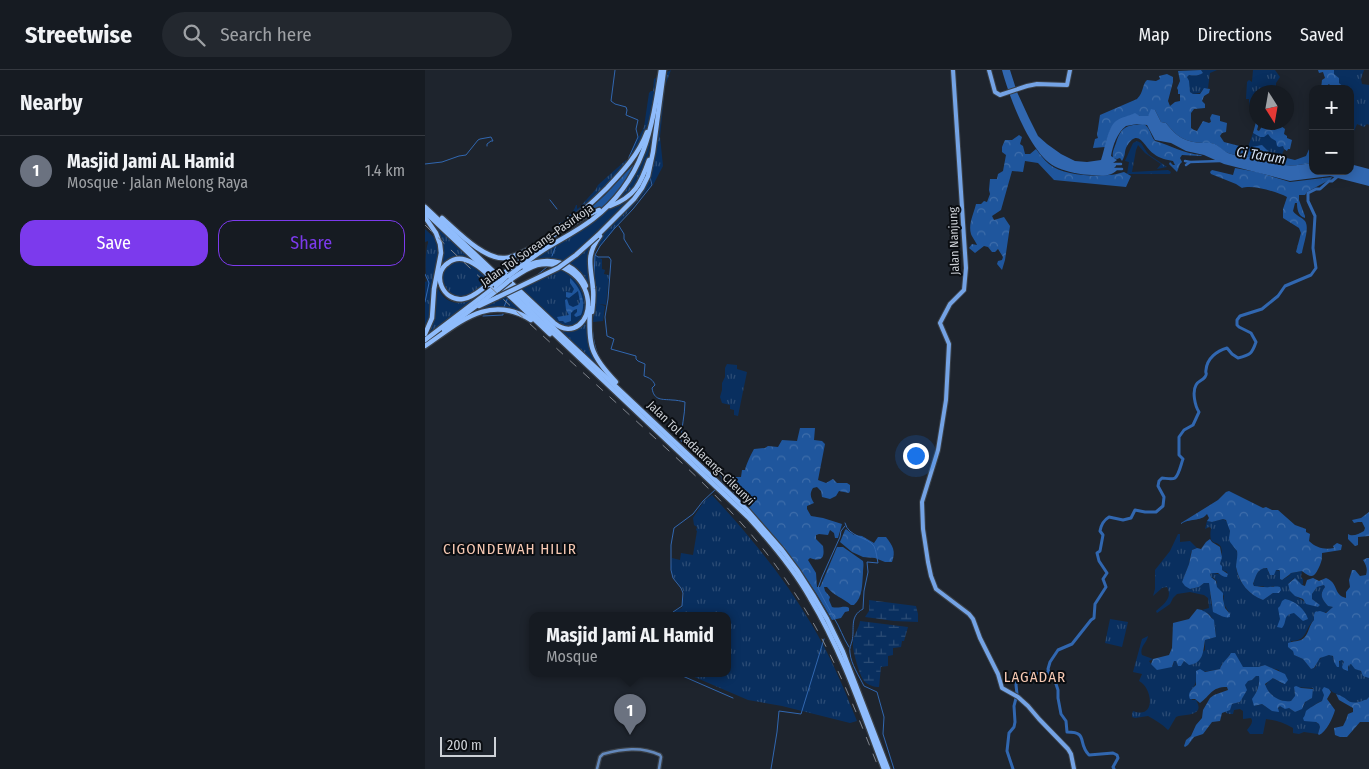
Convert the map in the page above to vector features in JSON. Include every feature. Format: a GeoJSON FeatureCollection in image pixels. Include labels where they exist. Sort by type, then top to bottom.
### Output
{"type":"FeatureCollection","features":[{"type":"Feature","properties":{"kind":"highway","name":"Jalan Tol Soreang–Pasirkoja"},"geometry":{"type":"LineString","coordinates":[[455,319],[506,277],[550,246],[582,227],[610,204],[632,176],[647,144],[662,70]]}},
{"type":"Feature","properties":{"kind":"highway","name":"Jalan Tol Soreang–Pasirkoja"},"geometry":{"type":"LineString","coordinates":[[455,319],[562,266],[598,236],[634,199],[646,180],[652,158],[662,70]]}},
{"type":"Feature","properties":{"kind":"highway"},"geometry":{"type":"LineString","coordinates":[[425,205],[476,246],[495,258],[513,256],[551,238],[575,220],[605,189],[632,159],[646,136],[655,107]]}},
{"type":"Feature","properties":{"kind":"highway"},"geometry":{"type":"LineString","coordinates":[[610,206],[632,194],[639,185],[649,160],[656,129]]}},
{"type":"Feature","properties":{"kind":"highway","name":"Jalan Tol Padalarang–Cileunyi"},"geometry":{"type":"LineString","coordinates":[[425,205],[748,511],[772,537],[813,594],[836,637],[888,769]]}},
{"type":"Feature","properties":{"kind":"highway"},"geometry":{"type":"LineString","coordinates":[[506,277],[560,230],[575,220],[599,210]]}},
{"type":"Feature","properties":{"kind":"highway","name":"Jalan Tol Padalarang–Cileunyi"},"geometry":{"type":"LineString","coordinates":[[425,212],[748,516],[783,558],[809,596],[831,637],[884,769]]}},
{"type":"Feature","properties":{"kind":"highway"},"geometry":{"type":"LineString","coordinates":[[425,217],[434,228],[441,253],[434,289],[432,318],[425,334]]}},
{"type":"Feature","properties":{"kind":"highway"},"geometry":{"type":"LineString","coordinates":[[441,218],[558,326],[566,329],[574,328],[586,314],[588,302],[584,287],[573,274],[563,268],[553,265],[539,265],[506,277]]}},
{"type":"Feature","properties":{"kind":"highway"},"geometry":{"type":"LineString","coordinates":[[589,328],[594,292],[589,258],[598,236]]}},
{"type":"Feature","properties":{"kind":"highway"},"geometry":{"type":"LineString","coordinates":[[494,286],[468,298],[456,299],[443,291],[440,275],[443,268],[451,261],[461,259],[469,261],[483,271],[606,384]]}},
{"type":"Feature","properties":{"kind":"highway"},"geometry":{"type":"LineString","coordinates":[[506,277],[527,265],[542,260],[557,261],[570,267],[581,276],[588,290],[590,342],[596,358],[636,405]]}},
{"type":"Feature","properties":{"kind":"highway"},"geometry":{"type":"LineString","coordinates":[[438,266],[437,280],[439,287],[445,296],[452,300],[461,302],[469,300],[494,286]]}},
{"type":"Feature","properties":{"kind":"highway"},"geometry":{"type":"LineString","coordinates":[[425,345],[469,316],[480,311],[494,309],[508,310],[520,314],[532,320],[550,334]]}},
{"type":"Feature","properties":{"kind":"highway"},"geometry":{"type":"LineString","coordinates":[[425,340],[455,319]]}},
{"type":"Feature","properties":{"kind":"highway"},"geometry":{"type":"LineString","coordinates":[[425,345],[455,319]]}},
{"type":"Feature","properties":{"kind":"main road","name":"Jalan Nanjung"},"geometry":{"type":"LineString","coordinates":[[953,70],[966,268],[964,290],[950,304],[939,323],[949,346],[946,400],[939,450],[922,502],[923,529],[930,576],[935,588],[970,615],[997,671],[1001,686],[1028,706],[1069,751],[1074,769]]}},
{"type":"Feature","properties":{"kind":"main road"},"geometry":{"type":"LineString","coordinates":[[989,70],[997,95],[1037,84],[1067,86],[1070,70]]}},
{"type":"Feature","properties":{"kind":"main road"},"geometry":{"type":"LineString","coordinates":[[597,769],[600,757],[606,753],[631,749],[654,752],[661,757],[659,769]]}},
{"type":"Feature","properties":{"kind":"green space"},"geometry":{"type":"Polygon","coordinates":[[[659,70],[650,118],[642,140],[629,160],[644,127],[649,93],[653,91],[654,79],[657,77],[659,70]]]}},
{"type":"Feature","properties":{"kind":"green space"},"geometry":{"type":"Polygon","coordinates":[[[671,70],[665,86],[660,137],[663,166],[653,185],[650,175],[667,72],[671,70]]]}},
{"type":"Feature","properties":{"kind":"green space"},"geometry":{"type":"Polygon","coordinates":[[[1201,70],[1217,70],[1210,73],[1208,88],[1203,89],[1200,93],[1193,94],[1190,92],[1187,76],[1201,74],[1203,73],[1201,70]]]}},
{"type":"Feature","properties":{"kind":"green space"},"geometry":{"type":"Polygon","coordinates":[[[1201,70],[1203,73],[1187,77],[1190,92],[1193,94],[1200,94],[1204,88],[1210,89],[1202,101],[1205,104],[1205,108],[1194,109],[1191,113],[1191,128],[1197,131],[1203,121],[1211,122],[1212,114],[1220,116],[1220,121],[1227,123],[1226,132],[1220,136],[1224,142],[1247,148],[1262,145],[1272,155],[1280,155],[1295,160],[1306,156],[1309,149],[1309,163],[1278,164],[1268,158],[1232,154],[1211,143],[1186,140],[1174,132],[1166,123],[1161,122],[1155,110],[1148,116],[1135,114],[1117,121],[1111,128],[1105,147],[1093,148],[1095,139],[1098,138],[1100,115],[1137,99],[1147,80],[1156,81],[1160,79],[1159,76],[1167,74],[1173,77],[1168,101],[1170,106],[1180,101],[1180,94],[1178,94],[1177,88],[1180,81],[1178,71],[1201,70]]]}},
{"type":"Feature","properties":{"kind":"green space"},"geometry":{"type":"Polygon","coordinates":[[[1253,70],[1275,70],[1280,77],[1276,85],[1249,85],[1249,99],[1246,99],[1247,82],[1249,80],[1252,82],[1253,70]]]}},
{"type":"Feature","properties":{"kind":"green space"},"geometry":{"type":"Polygon","coordinates":[[[1318,70],[1334,70],[1334,74],[1339,78],[1339,83],[1341,85],[1321,85],[1322,80],[1325,78],[1323,72],[1319,73],[1318,70]]]}},
{"type":"Feature","properties":{"kind":"green space"},"geometry":{"type":"Polygon","coordinates":[[[1334,70],[1364,70],[1361,79],[1362,84],[1369,85],[1369,125],[1367,124],[1364,127],[1357,124],[1354,131],[1354,85],[1341,85],[1339,83],[1339,78],[1334,74],[1334,70]]]}},
{"type":"Feature","properties":{"kind":"green space"},"geometry":{"type":"Polygon","coordinates":[[[1143,124],[1149,129],[1155,141],[1202,156],[1182,155],[1180,158],[1182,162],[1177,172],[1169,164],[1170,162],[1175,165],[1173,161],[1156,155],[1142,141],[1135,138],[1127,146],[1122,161],[1120,158],[1113,158],[1114,149],[1122,130],[1128,126],[1143,124]]]}},
{"type":"Feature","properties":{"kind":"green space"},"geometry":{"type":"Polygon","coordinates":[[[654,127],[646,165],[632,193],[610,208],[623,203],[633,195],[647,172],[642,185],[602,230],[589,253],[588,264],[592,299],[584,279],[569,265],[551,259],[540,259],[530,262],[600,215],[644,155],[654,127]]]}},
{"type":"Feature","properties":{"kind":"green space"},"geometry":{"type":"Polygon","coordinates":[[[1254,130],[1285,130],[1284,134],[1292,140],[1290,149],[1287,151],[1283,146],[1277,146],[1276,141],[1268,134],[1260,137],[1253,133],[1254,130]]]}},
{"type":"Feature","properties":{"kind":"green space"},"geometry":{"type":"Polygon","coordinates":[[[1253,133],[1260,137],[1268,133],[1283,146],[1284,150],[1281,156],[1272,155],[1264,148],[1248,147],[1253,133]]]}},
{"type":"Feature","properties":{"kind":"green space"},"geometry":{"type":"Polygon","coordinates":[[[1019,135],[1022,137],[1020,144],[1023,146],[1025,154],[1030,154],[1036,149],[1049,164],[1061,171],[1094,176],[1124,172],[1131,176],[1126,187],[1054,180],[1038,163],[1025,161],[1023,172],[1012,171],[1001,210],[992,216],[994,220],[1004,217],[1010,226],[1002,270],[997,264],[1003,257],[998,249],[992,252],[988,247],[984,246],[975,253],[969,248],[972,244],[977,245],[971,234],[970,226],[976,204],[981,204],[984,201],[987,202],[990,194],[990,179],[997,179],[998,174],[1003,171],[1006,155],[1002,152],[1002,147],[1005,140],[1012,140],[1019,135]]]}},
{"type":"Feature","properties":{"kind":"green space"},"geometry":{"type":"Polygon","coordinates":[[[1137,141],[1141,143],[1148,154],[1167,167],[1157,169],[1161,164],[1145,153],[1138,145],[1132,172],[1168,170],[1171,172],[1170,174],[1127,174],[1129,162],[1125,161],[1133,143],[1137,141]]]}},
{"type":"Feature","properties":{"kind":"green space"},"geometry":{"type":"Polygon","coordinates":[[[626,160],[628,162],[603,189],[556,230],[576,205],[577,209],[579,208],[598,185],[626,160]]]}},
{"type":"Feature","properties":{"kind":"green space"},"geometry":{"type":"Polygon","coordinates":[[[633,165],[636,166],[627,181],[605,207],[584,214],[605,195],[633,165]]]}},
{"type":"Feature","properties":{"kind":"green space"},"geometry":{"type":"Polygon","coordinates":[[[1235,168],[1257,172],[1290,182],[1332,177],[1305,195],[1299,195],[1305,218],[1299,214],[1297,203],[1295,203],[1293,211],[1306,224],[1307,232],[1302,253],[1296,252],[1301,233],[1299,228],[1283,218],[1283,209],[1287,197],[1258,188],[1242,188],[1210,172],[1212,170],[1233,175],[1235,168]]]}},
{"type":"Feature","properties":{"kind":"green space"},"geometry":{"type":"Polygon","coordinates":[[[649,178],[651,185],[603,242],[599,246],[596,244],[631,204],[649,178]]]}},
{"type":"Feature","properties":{"kind":"green space"},"geometry":{"type":"Polygon","coordinates":[[[437,227],[474,262],[459,258],[440,272],[441,244],[437,227]]]}},
{"type":"Feature","properties":{"kind":"green space"},"geometry":{"type":"Polygon","coordinates":[[[425,229],[438,241],[435,244],[438,242],[439,248],[431,317],[425,332],[426,251],[428,241],[425,242],[425,229]]]}},
{"type":"Feature","properties":{"kind":"green space"},"geometry":{"type":"Polygon","coordinates":[[[595,256],[602,259],[602,269],[605,270],[604,274],[609,275],[606,305],[599,304],[605,306],[603,321],[593,322],[595,303],[593,278],[595,277],[595,256]]]}},
{"type":"Feature","properties":{"kind":"green space"},"geometry":{"type":"Polygon","coordinates":[[[462,260],[474,266],[491,280],[471,295],[456,297],[444,288],[442,275],[445,269],[452,263],[462,260]]]}},
{"type":"Feature","properties":{"kind":"green space"},"geometry":{"type":"Polygon","coordinates":[[[560,268],[580,282],[586,295],[586,309],[579,322],[573,327],[560,326],[518,289],[560,268]]]}},
{"type":"Feature","properties":{"kind":"green space"},"geometry":{"type":"Polygon","coordinates":[[[570,278],[577,286],[581,295],[583,310],[581,315],[576,317],[574,315],[577,309],[574,310],[571,313],[571,321],[565,323],[559,321],[557,317],[569,315],[566,310],[565,300],[567,299],[569,305],[573,307],[580,302],[578,291],[569,298],[566,297],[566,292],[572,293],[574,289],[570,283],[570,278]]]}},
{"type":"Feature","properties":{"kind":"green space"},"geometry":{"type":"Polygon","coordinates":[[[436,282],[442,295],[452,302],[464,302],[477,297],[425,338],[428,332],[436,282]]]}},
{"type":"Feature","properties":{"kind":"green space"},"geometry":{"type":"Polygon","coordinates":[[[506,294],[530,317],[503,308],[474,310],[506,294]]]}},
{"type":"Feature","properties":{"kind":"green space"},"geometry":{"type":"Polygon","coordinates":[[[587,316],[589,343],[599,367],[556,327],[568,331],[587,316]]]}},
{"type":"Feature","properties":{"kind":"green space"},"geometry":{"type":"Polygon","coordinates":[[[727,364],[737,365],[737,369],[747,372],[738,416],[734,415],[734,410],[730,409],[730,405],[722,403],[720,397],[727,364]]]}},
{"type":"Feature","properties":{"kind":"green space"},"geometry":{"type":"Polygon","coordinates":[[[800,428],[815,428],[814,440],[822,441],[825,444],[818,480],[826,483],[833,479],[837,483],[847,483],[850,485],[849,493],[839,491],[836,496],[830,499],[822,497],[821,491],[817,487],[813,488],[811,492],[811,498],[814,503],[807,506],[807,509],[811,516],[842,524],[838,538],[835,538],[834,533],[830,530],[828,535],[816,535],[816,539],[823,546],[823,556],[817,560],[810,558],[808,560],[816,573],[817,587],[821,585],[837,547],[843,547],[863,561],[861,590],[859,598],[854,605],[836,595],[827,587],[824,587],[830,597],[829,600],[832,607],[849,608],[849,611],[845,612],[841,618],[832,620],[809,582],[784,548],[726,485],[732,477],[741,477],[742,470],[745,470],[754,449],[768,446],[778,447],[782,440],[797,441],[800,428]]]}},
{"type":"Feature","properties":{"kind":"green space"},"geometry":{"type":"Polygon","coordinates":[[[1229,491],[1263,508],[1278,510],[1295,525],[1306,529],[1306,532],[1310,534],[1309,541],[1315,545],[1324,549],[1331,549],[1337,543],[1342,545],[1341,550],[1322,553],[1320,565],[1313,576],[1302,571],[1291,573],[1282,580],[1280,579],[1279,570],[1276,570],[1274,575],[1270,575],[1267,568],[1261,569],[1256,575],[1254,586],[1280,587],[1281,590],[1279,593],[1273,593],[1263,600],[1258,598],[1245,588],[1240,578],[1236,567],[1237,551],[1230,542],[1230,531],[1226,520],[1207,521],[1209,518],[1207,514],[1202,518],[1181,524],[1229,491]]]}},
{"type":"Feature","properties":{"kind":"green space"},"geometry":{"type":"Polygon","coordinates":[[[712,495],[739,525],[790,590],[819,636],[857,721],[850,723],[782,706],[748,700],[694,677],[731,677],[731,612],[674,612],[682,608],[684,593],[673,577],[672,558],[680,560],[681,553],[693,555],[697,527],[694,525],[693,518],[704,501],[712,495]]]}},
{"type":"Feature","properties":{"kind":"green space"},"geometry":{"type":"Polygon","coordinates":[[[1369,512],[1369,536],[1358,537],[1358,545],[1355,546],[1348,539],[1348,534],[1358,534],[1364,531],[1365,528],[1362,522],[1354,523],[1352,520],[1361,518],[1369,512]]]}},
{"type":"Feature","properties":{"kind":"green space"},"geometry":{"type":"Polygon","coordinates":[[[1223,519],[1229,524],[1229,538],[1238,554],[1237,573],[1242,583],[1253,595],[1263,600],[1273,593],[1278,593],[1274,586],[1266,588],[1253,585],[1258,572],[1265,568],[1268,569],[1269,574],[1276,570],[1280,571],[1280,579],[1282,580],[1291,573],[1302,571],[1302,585],[1294,578],[1288,584],[1292,592],[1318,607],[1320,605],[1312,599],[1312,594],[1317,587],[1324,585],[1323,599],[1328,606],[1333,607],[1327,612],[1314,616],[1314,620],[1303,637],[1291,641],[1294,655],[1303,659],[1311,669],[1315,668],[1322,657],[1331,655],[1334,662],[1339,664],[1340,660],[1342,660],[1349,669],[1348,666],[1351,664],[1369,678],[1369,697],[1366,700],[1352,703],[1329,689],[1322,701],[1309,709],[1305,716],[1319,724],[1318,734],[1293,733],[1293,728],[1290,726],[1266,719],[1263,734],[1250,734],[1247,730],[1252,719],[1243,719],[1243,711],[1240,709],[1234,710],[1233,714],[1226,713],[1225,711],[1232,704],[1240,702],[1247,681],[1252,680],[1256,676],[1259,676],[1259,685],[1254,699],[1255,706],[1262,704],[1266,707],[1278,709],[1280,706],[1295,712],[1303,707],[1306,701],[1311,699],[1313,688],[1294,687],[1295,697],[1291,701],[1279,700],[1265,686],[1273,678],[1283,684],[1279,670],[1265,665],[1243,667],[1230,654],[1220,669],[1196,673],[1196,682],[1191,690],[1192,700],[1196,700],[1198,709],[1193,714],[1176,717],[1168,730],[1148,716],[1132,717],[1133,711],[1140,713],[1146,711],[1150,702],[1147,690],[1139,681],[1142,674],[1133,672],[1142,639],[1148,636],[1142,647],[1142,655],[1153,659],[1149,661],[1151,664],[1168,667],[1173,666],[1174,661],[1176,661],[1178,666],[1181,666],[1184,661],[1188,664],[1205,650],[1205,640],[1216,637],[1212,618],[1202,610],[1209,608],[1208,598],[1204,595],[1190,592],[1177,594],[1170,604],[1157,613],[1156,611],[1167,600],[1169,591],[1167,587],[1162,588],[1153,596],[1155,570],[1170,551],[1178,534],[1180,534],[1180,542],[1190,541],[1197,548],[1191,552],[1189,564],[1182,582],[1190,589],[1199,587],[1204,583],[1209,583],[1215,612],[1230,617],[1223,599],[1224,596],[1216,586],[1217,582],[1210,574],[1228,576],[1227,572],[1222,570],[1220,564],[1222,549],[1212,541],[1211,528],[1205,529],[1207,521],[1212,522],[1223,519]]]}},
{"type":"Feature","properties":{"kind":"green space"},"geometry":{"type":"Polygon","coordinates":[[[846,529],[854,535],[862,536],[874,543],[878,537],[886,537],[893,549],[892,562],[863,557],[852,552],[840,542],[846,529]]]}},
{"type":"Feature","properties":{"kind":"green space"},"geometry":{"type":"Polygon","coordinates":[[[1210,539],[1220,547],[1222,557],[1220,564],[1222,570],[1228,574],[1227,577],[1218,573],[1210,574],[1216,581],[1217,587],[1223,593],[1225,608],[1230,617],[1224,617],[1213,612],[1209,583],[1204,583],[1199,587],[1190,589],[1182,582],[1192,550],[1201,549],[1210,539]]]}},
{"type":"Feature","properties":{"kind":"green space"},"geometry":{"type":"Polygon","coordinates":[[[1369,558],[1369,678],[1363,676],[1361,671],[1355,669],[1351,664],[1348,666],[1348,671],[1343,669],[1344,662],[1342,660],[1339,661],[1339,667],[1337,667],[1333,656],[1329,655],[1320,658],[1314,668],[1311,669],[1303,659],[1294,655],[1293,651],[1288,647],[1288,643],[1304,638],[1314,620],[1315,612],[1326,613],[1333,607],[1328,606],[1323,599],[1324,585],[1317,587],[1312,594],[1312,599],[1320,605],[1318,607],[1306,604],[1303,599],[1295,596],[1290,591],[1288,584],[1295,578],[1305,586],[1307,580],[1313,578],[1319,581],[1326,578],[1333,583],[1339,594],[1346,598],[1346,592],[1350,587],[1349,580],[1352,570],[1355,570],[1360,576],[1366,575],[1367,571],[1363,560],[1369,558]]]}},
{"type":"Feature","properties":{"kind":"green space"},"geometry":{"type":"Polygon","coordinates":[[[1285,599],[1299,606],[1305,612],[1308,619],[1303,621],[1294,613],[1290,614],[1282,628],[1277,627],[1280,619],[1278,608],[1285,599]]]}},
{"type":"Feature","properties":{"kind":"green space"},"geometry":{"type":"Polygon","coordinates":[[[869,600],[916,606],[918,622],[865,617],[869,611],[869,600]]]}},
{"type":"Feature","properties":{"kind":"green space"},"geometry":{"type":"Polygon","coordinates":[[[1197,609],[1206,612],[1214,620],[1216,637],[1205,640],[1202,656],[1198,662],[1189,665],[1184,661],[1181,666],[1178,666],[1176,661],[1174,661],[1172,667],[1157,670],[1151,664],[1153,659],[1169,655],[1172,648],[1173,623],[1189,619],[1197,609]]]}},
{"type":"Feature","properties":{"kind":"green space"},"geometry":{"type":"Polygon","coordinates":[[[1110,619],[1128,622],[1122,647],[1105,643],[1110,619]]]}},
{"type":"Feature","properties":{"kind":"green space"},"geometry":{"type":"Polygon","coordinates":[[[860,621],[908,627],[901,647],[893,648],[893,655],[888,656],[888,666],[881,667],[879,687],[867,684],[860,674],[853,643],[860,621]]]}},
{"type":"Feature","properties":{"kind":"green space"},"geometry":{"type":"Polygon","coordinates":[[[1231,653],[1235,653],[1243,667],[1265,665],[1285,674],[1288,680],[1285,684],[1273,678],[1265,684],[1269,692],[1275,697],[1283,701],[1291,701],[1295,696],[1294,687],[1296,686],[1313,689],[1312,698],[1305,702],[1302,709],[1295,712],[1280,706],[1278,708],[1279,712],[1272,711],[1262,704],[1254,706],[1252,699],[1257,691],[1259,682],[1259,676],[1256,676],[1245,685],[1247,690],[1240,702],[1232,704],[1230,710],[1222,713],[1220,721],[1212,722],[1203,734],[1194,737],[1185,747],[1186,740],[1191,736],[1202,718],[1203,710],[1210,698],[1228,690],[1227,687],[1218,688],[1200,703],[1195,699],[1190,699],[1190,693],[1196,685],[1196,671],[1200,669],[1205,672],[1220,669],[1231,653]]]}},
{"type":"Feature","properties":{"kind":"green space"},"geometry":{"type":"Polygon","coordinates":[[[1324,687],[1331,692],[1327,699],[1335,710],[1329,724],[1319,735],[1319,724],[1304,721],[1303,718],[1306,711],[1322,701],[1324,695],[1322,690],[1324,687]]]}},
{"type":"Feature","properties":{"kind":"green space"},"geometry":{"type":"Polygon","coordinates":[[[1336,694],[1354,703],[1366,700],[1369,697],[1369,722],[1360,722],[1347,737],[1335,735],[1334,728],[1343,726],[1348,714],[1353,712],[1353,708],[1339,700],[1336,694]]]}},
{"type":"Feature","properties":{"kind":"shaded area"},"geometry":{"type":"Polygon","coordinates":[[[1002,70],[1010,70],[1017,92],[1038,136],[1061,154],[1075,161],[1101,160],[1108,134],[1113,124],[1120,118],[1135,113],[1140,116],[1148,116],[1151,109],[1155,110],[1161,122],[1166,123],[1174,132],[1186,140],[1211,143],[1228,153],[1268,158],[1278,164],[1309,163],[1309,175],[1354,175],[1354,165],[1369,169],[1369,186],[1330,176],[1290,181],[1224,164],[1204,155],[1186,151],[1171,143],[1155,140],[1147,125],[1137,124],[1126,126],[1116,140],[1111,156],[1117,160],[1113,163],[1116,164],[1114,168],[1117,170],[1115,172],[1109,175],[1098,176],[1066,171],[1048,162],[1039,152],[1030,139],[1010,95],[1002,70]]]}},
{"type":"Feature","properties":{"kind":"waterway"},"geometry":{"type":"LineString","coordinates":[[615,70],[611,101],[626,107],[626,115],[638,120],[636,129],[638,137],[629,161]]}},
{"type":"Feature","properties":{"kind":"waterway"},"geometry":{"type":"LineString","coordinates":[[425,164],[442,162],[466,155],[478,140],[491,137],[493,141],[487,144],[487,146]]}},
{"type":"Feature","properties":{"kind":"waterway"},"geometry":{"type":"LineString","coordinates":[[1185,161],[1220,161]]}},
{"type":"Feature","properties":{"kind":"waterway"},"geometry":{"type":"LineString","coordinates":[[1186,165],[1190,162]]}},
{"type":"Feature","properties":{"kind":"waterway"},"geometry":{"type":"LineString","coordinates":[[1113,164],[1121,164]]}},
{"type":"Feature","properties":{"kind":"waterway"},"geometry":{"type":"LineString","coordinates":[[1114,169],[1122,169]]}},
{"type":"Feature","properties":{"kind":"waterway"},"geometry":{"type":"LineString","coordinates":[[1114,769],[1113,767],[1118,758],[1117,755],[1113,753],[1089,755],[1080,736],[1074,732],[1067,732],[1066,721],[1061,714],[1058,690],[1055,681],[1049,674],[1050,662],[1058,650],[1072,644],[1094,618],[1095,604],[1106,587],[1103,579],[1107,573],[1099,561],[1097,553],[1100,551],[1103,535],[1100,531],[1104,521],[1109,517],[1123,520],[1131,518],[1135,510],[1156,512],[1163,506],[1164,497],[1158,486],[1159,481],[1162,478],[1175,478],[1179,472],[1183,459],[1179,455],[1179,437],[1184,430],[1193,425],[1199,412],[1196,406],[1194,391],[1197,384],[1206,375],[1210,359],[1216,353],[1227,348],[1238,358],[1250,353],[1256,342],[1251,333],[1237,325],[1237,320],[1240,316],[1262,309],[1278,296],[1285,286],[1311,275],[1316,268],[1313,248],[1315,216],[1308,201],[1308,193],[1320,189],[1338,176]]}},
{"type":"Feature","properties":{"kind":"waterway"},"geometry":{"type":"LineString","coordinates":[[650,177],[652,185],[600,246],[595,255],[598,257],[609,257],[611,260],[605,317],[607,336],[614,339],[611,349],[636,356],[638,361],[645,364],[644,376],[651,379],[654,383],[655,385],[652,388],[657,397],[685,402],[681,441],[691,447],[723,478]]}},
{"type":"Feature","properties":{"kind":"waterway"},"geometry":{"type":"LineString","coordinates":[[550,200],[557,209]]}},
{"type":"Feature","properties":{"kind":"waterway"},"geometry":{"type":"LineString","coordinates":[[555,230],[560,223]]}},
{"type":"Feature","properties":{"kind":"waterway"},"geometry":{"type":"LineString","coordinates":[[619,226],[632,252]]}},
{"type":"Feature","properties":{"kind":"waterway"},"geometry":{"type":"LineString","coordinates":[[552,256],[557,243]]}},
{"type":"Feature","properties":{"kind":"waterway"},"geometry":{"type":"LineString","coordinates":[[595,255],[594,276],[596,293]]}},
{"type":"Feature","properties":{"kind":"waterway"},"geometry":{"type":"LineString","coordinates":[[536,276],[547,267]]}},
{"type":"Feature","properties":{"kind":"waterway"},"geometry":{"type":"LineString","coordinates":[[425,274],[429,283],[425,302]]}},
{"type":"Feature","properties":{"kind":"waterway"},"geometry":{"type":"LineString","coordinates":[[504,307],[508,297]]}},
{"type":"Feature","properties":{"kind":"waterway"},"geometry":{"type":"LineString","coordinates":[[593,312],[593,337],[601,362]]}},
{"type":"Feature","properties":{"kind":"waterway"},"geometry":{"type":"LineString","coordinates":[[483,316],[503,314]]}},
{"type":"Feature","properties":{"kind":"waterway"},"geometry":{"type":"LineString","coordinates":[[673,612],[682,606],[683,593],[673,578],[671,570],[671,545],[674,528],[693,514],[716,489]]}},
{"type":"Feature","properties":{"kind":"waterway"},"geometry":{"type":"LineString","coordinates":[[845,523],[850,531],[874,546],[878,563],[867,562],[868,572],[863,609],[854,619],[850,651],[854,666],[864,686],[877,692],[884,717],[883,734],[894,769]]}},
{"type":"Feature","properties":{"kind":"waterway"},"geometry":{"type":"LineString","coordinates":[[845,526],[841,531],[818,588],[849,647]]}},
{"type":"Feature","properties":{"kind":"waterway"},"geometry":{"type":"LineString","coordinates":[[771,769],[779,711],[801,714],[824,639]]}},
{"type":"Feature","properties":{"kind":"waterway"},"geometry":{"type":"LineString","coordinates":[[1013,769],[1007,751],[1009,733],[1014,727],[1015,722],[1014,706],[1018,676],[1032,673],[1045,674],[1049,671]]}},
{"type":"Feature","properties":{"kind":"waterway"},"geometry":{"type":"LineString","coordinates":[[685,677],[733,698]]}},
{"type":"Feature","properties":{"kind":"railway"},"geometry":{"type":"LineString","coordinates":[[425,225],[690,470],[753,537],[790,586],[829,652],[879,769]]}},
{"type":"Feature","properties":{"kind":"place","name":"Masjid Jami AL Hamid"},"geometry":{"type":"Point","coordinates":[630,735]}},
{"type":"Feature","properties":{"kind":"district","name":"CIGONDEWAH HILIR"},"geometry":{"type":"Point","coordinates":[510,549]}},
{"type":"Feature","properties":{"kind":"district","name":"LAGADAR"},"geometry":{"type":"Point","coordinates":[1035,677]}},
{"type":"Feature","properties":{"kind":"water label","name":"Ci Tarum"},"geometry":{"type":"Point","coordinates":[1261,155]}}]}
